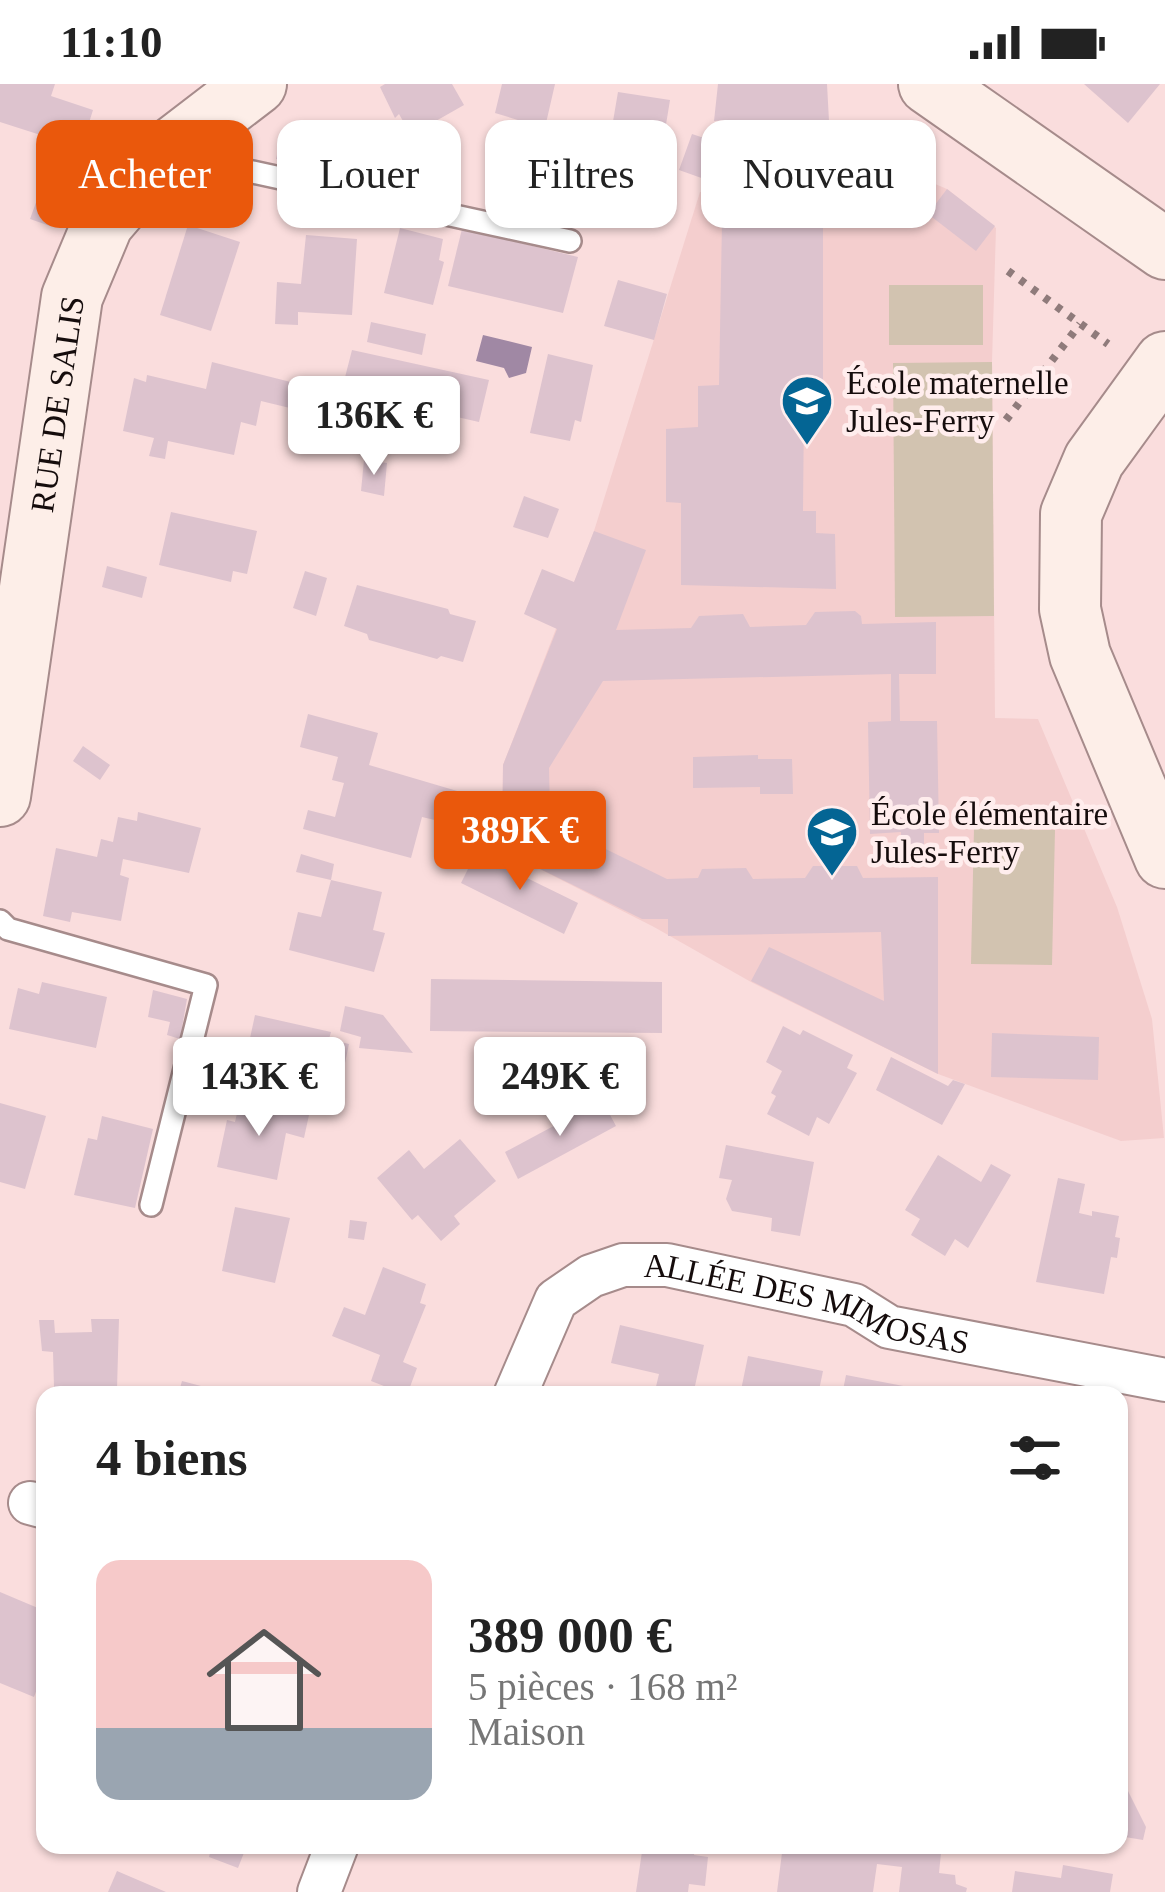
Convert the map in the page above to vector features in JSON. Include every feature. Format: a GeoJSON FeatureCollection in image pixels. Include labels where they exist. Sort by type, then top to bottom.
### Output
{"type":"FeatureCollection","features":[{"type":"Feature","properties":{"kind":"street","name":"RUE DE SALIS"},"geometry":{"type":"LineString","coordinates":[[209,120],[256,84]]}},
{"type":"Feature","properties":{"kind":"street"},"geometry":{"type":"LineString","coordinates":[[929,84],[1000,106],[1165,249]]}},
{"type":"Feature","properties":{"kind":"street","name":"RUE DE SALIS"},"geometry":{"type":"LineString","coordinates":[[0,796],[72,297],[101,228]]}},
{"type":"Feature","properties":{"kind":"street"},"geometry":{"type":"LineString","coordinates":[[1165,362],[1094,460],[1071,514],[1070,609],[1080,655],[1165,858]]}},
{"type":"Feature","properties":{"kind":"street","name":"ALLÉE DES MIMOSAS"},"geometry":{"type":"LineString","coordinates":[[519,1386],[556,1300],[591,1276],[623,1264],[667,1265],[831,1300],[854,1305],[890,1328],[1165,1380]]}},
{"type":"Feature","properties":{"kind":"street"},"geometry":{"type":"LineString","coordinates":[[319,1892],[334,1854]]}},
{"type":"Feature","properties":{"kind":"lane"},"geometry":{"type":"LineString","coordinates":[[253,172],[570,241]]}},
{"type":"Feature","properties":{"kind":"lane"},"geometry":{"type":"LineString","coordinates":[[0,921],[8,929],[206,985],[151,1205]]}},
{"type":"Feature","properties":{"kind":"path"},"geometry":{"type":"LineString","coordinates":[[1008,271],[1108,344]]}},
{"type":"Feature","properties":{"kind":"path"},"geometry":{"type":"LineString","coordinates":[[1006,420],[1080,324]]}},
{"type":"Feature","properties":{"kind":"shaded area"},"geometry":{"type":"Polygon","coordinates":[[[936,184],[996,228],[992,362],[995,718],[1038,719],[1117,907],[1152,1019],[1164,1138],[1121,1141],[938,1074],[751,982],[502,850],[503,765],[594,531],[700,192],[701,228],[936,228],[936,184]]]}},
{"type":"Feature","properties":{"kind":"shaded area"},"geometry":{"type":"Polygon","coordinates":[[[889,285],[983,285],[983,345],[889,345],[889,285]]]}},
{"type":"Feature","properties":{"kind":"shaded area"},"geometry":{"type":"Polygon","coordinates":[[[483,335],[532,347],[526,373],[509,378],[504,368],[476,361],[483,335]]]}},
{"type":"Feature","properties":{"kind":"shaded area"},"geometry":{"type":"Polygon","coordinates":[[[992,362],[994,616],[895,617],[893,363],[992,362]]]}},
{"type":"Feature","properties":{"kind":"shaded area"},"geometry":{"type":"Polygon","coordinates":[[[974,828],[1055,830],[1052,965],[971,964],[974,828]]]}},
{"type":"Feature","properties":{"kind":"building"},"geometry":{"type":"Polygon","coordinates":[[[0,84],[55,84],[51,96],[93,110],[90,120],[36,120],[36,134],[0,122],[0,84]]]}},
{"type":"Feature","properties":{"kind":"building"},"geometry":{"type":"Polygon","coordinates":[[[452,84],[464,105],[438,120],[402,120],[399,114],[395,118],[380,87],[452,84]]]}},
{"type":"Feature","properties":{"kind":"building"},"geometry":{"type":"Polygon","coordinates":[[[502,84],[555,84],[547,120],[518,120],[495,113],[502,84]]]}},
{"type":"Feature","properties":{"kind":"building"},"geometry":{"type":"Polygon","coordinates":[[[718,84],[827,84],[829,120],[714,120],[718,84]]]}},
{"type":"Feature","properties":{"kind":"building"},"geometry":{"type":"Polygon","coordinates":[[[1084,84],[1160,84],[1128,123],[1084,84]]]}},
{"type":"Feature","properties":{"kind":"building"},"geometry":{"type":"Polygon","coordinates":[[[618,92],[670,100],[667,120],[613,120],[618,92]]]}},
{"type":"Feature","properties":{"kind":"building"},"geometry":{"type":"Polygon","coordinates":[[[692,134],[701,137],[701,178],[679,170],[692,134]]]}},
{"type":"Feature","properties":{"kind":"building"},"geometry":{"type":"Polygon","coordinates":[[[947,189],[995,226],[976,251],[936,220],[936,203],[947,189]]]}},
{"type":"Feature","properties":{"kind":"building"},"geometry":{"type":"Polygon","coordinates":[[[187,228],[240,242],[211,331],[160,315],[187,228]]]}},
{"type":"Feature","properties":{"kind":"building"},"geometry":{"type":"Polygon","coordinates":[[[400,228],[443,239],[439,260],[444,262],[433,305],[384,293],[400,228]]]}},
{"type":"Feature","properties":{"kind":"building"},"geometry":{"type":"Polygon","coordinates":[[[722,228],[823,228],[823,404],[804,404],[803,511],[816,511],[816,533],[835,534],[836,589],[681,585],[681,503],[666,502],[666,429],[698,427],[698,386],[719,385],[722,228]]]}},
{"type":"Feature","properties":{"kind":"building"},"geometry":{"type":"Polygon","coordinates":[[[462,229],[578,257],[563,313],[448,286],[462,229]]]}},
{"type":"Feature","properties":{"kind":"building"},"geometry":{"type":"Polygon","coordinates":[[[306,235],[357,239],[352,315],[298,312],[298,325],[275,324],[277,282],[301,284],[306,235]]]}},
{"type":"Feature","properties":{"kind":"building"},"geometry":{"type":"Polygon","coordinates":[[[618,280],[667,294],[654,340],[604,326],[618,280]]]}},
{"type":"Feature","properties":{"kind":"building"},"geometry":{"type":"Polygon","coordinates":[[[371,322],[426,334],[422,355],[367,342],[371,322]]]}},
{"type":"Feature","properties":{"kind":"building"},"geometry":{"type":"Polygon","coordinates":[[[352,350],[489,380],[479,422],[374,398],[363,447],[320,438],[323,416],[261,401],[256,426],[241,422],[234,455],[168,441],[165,459],[149,456],[154,438],[123,431],[134,378],[146,382],[147,375],[206,389],[212,362],[350,397],[342,389],[352,350]]]}},
{"type":"Feature","properties":{"kind":"building"},"geometry":{"type":"Polygon","coordinates":[[[548,354],[593,365],[581,422],[575,420],[570,441],[530,433],[548,354]]]}},
{"type":"Feature","properties":{"kind":"building"},"geometry":{"type":"Polygon","coordinates":[[[364,460],[387,463],[384,496],[361,491],[364,460]]]}},
{"type":"Feature","properties":{"kind":"building"},"geometry":{"type":"Polygon","coordinates":[[[524,496],[559,509],[548,538],[513,527],[524,496]]]}},
{"type":"Feature","properties":{"kind":"building"},"geometry":{"type":"Polygon","coordinates":[[[171,512],[257,531],[247,574],[233,571],[231,582],[159,565],[171,512]]]}},
{"type":"Feature","properties":{"kind":"building"},"geometry":{"type":"Polygon","coordinates":[[[594,531],[646,550],[616,630],[691,628],[699,616],[743,614],[750,627],[806,625],[815,612],[855,611],[862,624],[936,622],[936,674],[899,674],[900,721],[937,721],[939,833],[924,833],[924,847],[901,847],[901,832],[870,834],[868,722],[891,721],[891,674],[603,681],[549,768],[550,813],[579,836],[667,879],[698,878],[702,869],[746,868],[753,879],[805,878],[813,866],[857,866],[863,878],[938,877],[938,1074],[751,981],[769,947],[884,1001],[881,932],[668,936],[668,919],[642,919],[502,850],[503,765],[557,629],[524,614],[542,569],[574,582],[594,531]]]}},
{"type":"Feature","properties":{"kind":"building"},"geometry":{"type":"Polygon","coordinates":[[[107,566],[147,577],[142,598],[102,587],[107,566]]]}},
{"type":"Feature","properties":{"kind":"building"},"geometry":{"type":"Polygon","coordinates":[[[305,571],[327,578],[316,616],[293,608],[305,571]]]}},
{"type":"Feature","properties":{"kind":"building"},"geometry":{"type":"Polygon","coordinates":[[[357,585],[476,621],[463,662],[369,640],[367,634],[344,626],[357,585]]]}},
{"type":"Feature","properties":{"kind":"building"},"geometry":{"type":"Polygon","coordinates":[[[308,714],[378,733],[369,765],[464,793],[456,825],[422,817],[411,858],[303,829],[308,810],[335,817],[344,783],[332,780],[338,757],[300,747],[308,714]]]}},
{"type":"Feature","properties":{"kind":"building"},"geometry":{"type":"Polygon","coordinates":[[[83,746],[110,765],[100,780],[73,761],[83,746]]]}},
{"type":"Feature","properties":{"kind":"building"},"geometry":{"type":"Polygon","coordinates":[[[758,755],[758,759],[792,759],[793,794],[760,794],[760,787],[693,788],[693,757],[758,755]]]}},
{"type":"Feature","properties":{"kind":"building"},"geometry":{"type":"Polygon","coordinates":[[[138,812],[201,828],[189,873],[123,859],[120,875],[129,878],[121,921],[72,912],[70,922],[43,916],[56,848],[97,857],[101,839],[113,842],[118,817],[137,821],[138,812]]]}},
{"type":"Feature","properties":{"kind":"building"},"geometry":{"type":"Polygon","coordinates":[[[476,853],[578,903],[564,934],[461,883],[476,853]]]}},
{"type":"Feature","properties":{"kind":"building"},"geometry":{"type":"Polygon","coordinates":[[[301,854],[334,864],[331,880],[296,872],[301,854]]]}},
{"type":"Feature","properties":{"kind":"building"},"geometry":{"type":"Polygon","coordinates":[[[331,880],[382,892],[373,930],[385,933],[374,972],[289,950],[298,912],[321,917],[331,880]]]}},
{"type":"Feature","properties":{"kind":"building"},"geometry":{"type":"Polygon","coordinates":[[[431,979],[662,982],[662,1033],[430,1031],[431,979]]]}},
{"type":"Feature","properties":{"kind":"building"},"geometry":{"type":"Polygon","coordinates":[[[42,982],[107,997],[96,1048],[9,1029],[18,988],[39,994],[42,982]]]}},
{"type":"Feature","properties":{"kind":"building"},"geometry":{"type":"Polygon","coordinates":[[[153,990],[187,999],[180,1039],[167,1035],[170,1022],[148,1017],[153,990]]]}},
{"type":"Feature","properties":{"kind":"building"},"geometry":{"type":"Polygon","coordinates":[[[345,1006],[383,1015],[413,1053],[359,1048],[361,1037],[340,1031],[345,1006]]]}},
{"type":"Feature","properties":{"kind":"building"},"geometry":{"type":"Polygon","coordinates":[[[255,1015],[331,1032],[329,1039],[349,1044],[340,1087],[244,1066],[255,1015]]]}},
{"type":"Feature","properties":{"kind":"building"},"geometry":{"type":"Polygon","coordinates":[[[783,1026],[800,1035],[803,1030],[853,1055],[847,1068],[857,1073],[829,1124],[817,1117],[809,1136],[767,1114],[782,1071],[766,1062],[783,1026]]]}},
{"type":"Feature","properties":{"kind":"building"},"geometry":{"type":"Polygon","coordinates":[[[992,1033],[1099,1037],[1098,1080],[991,1077],[992,1033]]]}},
{"type":"Feature","properties":{"kind":"building"},"geometry":{"type":"Polygon","coordinates":[[[891,1057],[948,1086],[953,1080],[965,1084],[942,1125],[876,1090],[891,1057]]]}},
{"type":"Feature","properties":{"kind":"building"},"geometry":{"type":"Polygon","coordinates":[[[240,1100],[309,1115],[304,1138],[286,1133],[277,1180],[217,1167],[227,1120],[235,1122],[240,1100]]]}},
{"type":"Feature","properties":{"kind":"building"},"geometry":{"type":"Polygon","coordinates":[[[602,1100],[616,1126],[518,1179],[505,1152],[602,1100]]]}},
{"type":"Feature","properties":{"kind":"building"},"geometry":{"type":"Polygon","coordinates":[[[0,1103],[46,1116],[25,1189],[0,1182],[0,1103]]]}},
{"type":"Feature","properties":{"kind":"building"},"geometry":{"type":"Polygon","coordinates":[[[102,1116],[153,1129],[135,1208],[74,1195],[88,1138],[97,1140],[102,1116]]]}},
{"type":"Feature","properties":{"kind":"building"},"geometry":{"type":"Polygon","coordinates":[[[460,1139],[496,1181],[454,1216],[460,1224],[441,1241],[418,1215],[412,1220],[377,1178],[409,1150],[424,1169],[460,1139]]]}},
{"type":"Feature","properties":{"kind":"building"},"geometry":{"type":"Polygon","coordinates":[[[726,1145],[814,1162],[800,1236],[771,1231],[772,1218],[732,1211],[726,1199],[732,1180],[719,1178],[726,1145]]]}},
{"type":"Feature","properties":{"kind":"building"},"geometry":{"type":"Polygon","coordinates":[[[938,1155],[981,1182],[991,1164],[1011,1175],[968,1248],[955,1239],[945,1256],[911,1235],[920,1219],[905,1210],[938,1155]]]}},
{"type":"Feature","properties":{"kind":"building"},"geometry":{"type":"Polygon","coordinates":[[[1058,1178],[1085,1184],[1079,1213],[1119,1216],[1117,1258],[1111,1257],[1104,1294],[1036,1282],[1058,1178]]]}},
{"type":"Feature","properties":{"kind":"building"},"geometry":{"type":"Polygon","coordinates":[[[235,1207],[290,1218],[275,1283],[222,1271],[235,1207]]]}},
{"type":"Feature","properties":{"kind":"building"},"geometry":{"type":"Polygon","coordinates":[[[350,1220],[367,1222],[364,1240],[348,1238],[350,1220]]]}},
{"type":"Feature","properties":{"kind":"building"},"geometry":{"type":"Polygon","coordinates":[[[383,1267],[426,1284],[420,1303],[426,1305],[403,1362],[417,1368],[410,1386],[371,1381],[380,1355],[332,1336],[344,1307],[365,1315],[383,1267]]]}},
{"type":"Feature","properties":{"kind":"building"},"geometry":{"type":"Polygon","coordinates":[[[91,1319],[119,1319],[117,1386],[54,1386],[53,1352],[42,1351],[39,1320],[54,1320],[55,1333],[92,1332],[91,1319]]]}},
{"type":"Feature","properties":{"kind":"building"},"geometry":{"type":"Polygon","coordinates":[[[620,1325],[704,1345],[695,1386],[656,1386],[659,1374],[611,1363],[620,1325]]]}},
{"type":"Feature","properties":{"kind":"building"},"geometry":{"type":"Polygon","coordinates":[[[748,1356],[823,1371],[820,1386],[742,1386],[748,1356]]]}},
{"type":"Feature","properties":{"kind":"building"},"geometry":{"type":"Polygon","coordinates":[[[846,1375],[903,1386],[844,1386],[846,1375]]]}},
{"type":"Feature","properties":{"kind":"building"},"geometry":{"type":"Polygon","coordinates":[[[0,1592],[36,1607],[36,1692],[34,1697],[0,1683],[0,1592]]]}},
{"type":"Feature","properties":{"kind":"building"},"geometry":{"type":"Polygon","coordinates":[[[1128,1791],[1146,1827],[1143,1840],[1128,1838],[1128,1791]]]}},
{"type":"Feature","properties":{"kind":"building"},"geometry":{"type":"Polygon","coordinates":[[[210,1854],[243,1854],[238,1868],[210,1854]]]}},
{"type":"Feature","properties":{"kind":"building"},"geometry":{"type":"Polygon","coordinates":[[[642,1854],[708,1857],[705,1886],[689,1884],[688,1892],[636,1892],[642,1854]]]}},
{"type":"Feature","properties":{"kind":"building"},"geometry":{"type":"Polygon","coordinates":[[[782,1854],[941,1854],[939,1873],[955,1875],[956,1884],[967,1888],[966,1892],[899,1892],[902,1867],[877,1864],[873,1892],[777,1892],[782,1854]]]}},
{"type":"Feature","properties":{"kind":"building"},"geometry":{"type":"Polygon","coordinates":[[[1063,1865],[1113,1874],[1110,1892],[1012,1892],[1015,1871],[1061,1878],[1063,1865]]]}},
{"type":"Feature","properties":{"kind":"building"},"geometry":{"type":"Polygon","coordinates":[[[117,1871],[166,1892],[108,1892],[117,1871]]]}},
{"type":"Feature","properties":{"kind":"place","name":"École maternelle Jules-Ferry"},"geometry":{"type":"Point","coordinates":[807,447]}},
{"type":"Feature","properties":{"kind":"place","name":"École élémentaire Jules-Ferry"},"geometry":{"type":"Point","coordinates":[832,878]}}]}
